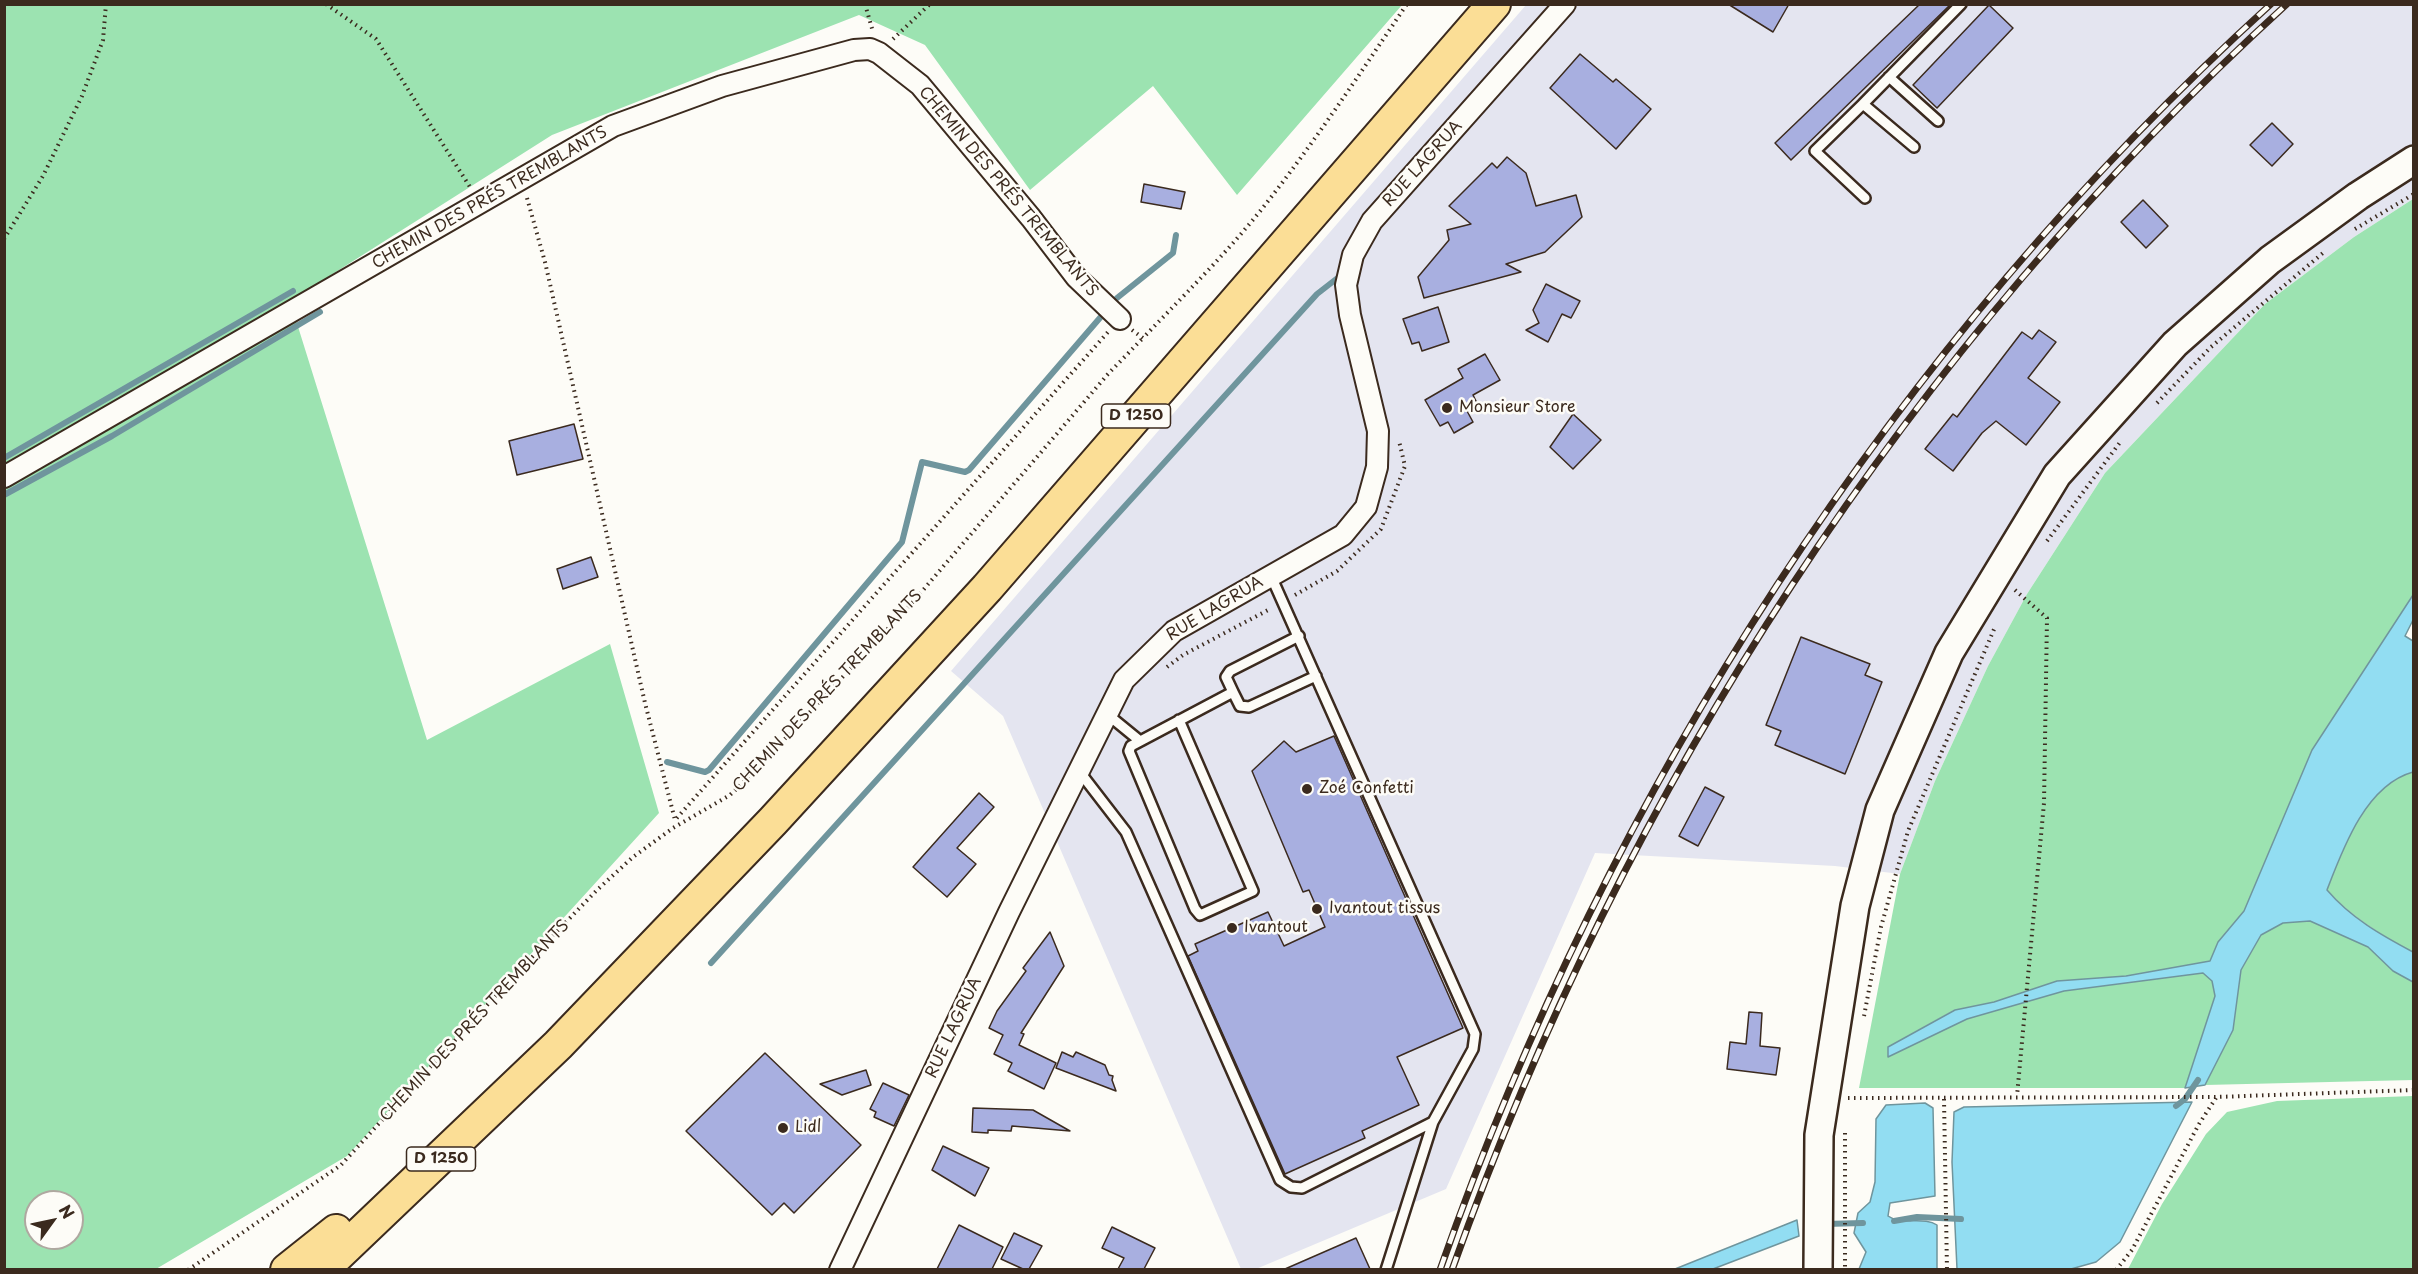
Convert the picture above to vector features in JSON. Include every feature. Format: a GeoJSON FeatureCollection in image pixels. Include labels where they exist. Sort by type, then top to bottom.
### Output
{"type":"FeatureCollection","features":[{"type":"Feature","properties":{"kind":"main road","name":"D 1250"},"geometry":{"type":"LineString","coordinates":[[322,1269],[558,1045],[773,821],[987,588],[1494,4]]}},
{"type":"Feature","properties":{"kind":"main road"},"geometry":{"type":"LineString","coordinates":[[1818,1257],[1819,1135],[1855,906],[1880,810],[1949,652],[2057,475],[2175,345],[2270,260],[2358,196],[2414,160]]}},
{"type":"Feature","properties":{"kind":"main road"},"geometry":{"type":"LineString","coordinates":[[286,1269],[366,1207],[558,1045]]}},
{"type":"Feature","properties":{"kind":"street","name":"RUE LAGRUA"},"geometry":{"type":"LineString","coordinates":[[840,1269],[1124,680],[1174,631],[1343,535],[1366,507],[1374,483],[1378,431],[1350,315],[1346,285],[1353,255],[1372,221],[1565,4]]}},
{"type":"Feature","properties":{"kind":"street","name":"CHEMIN DES PRÉS TREMBLANTS"},"geometry":{"type":"LineString","coordinates":[[4,477],[613,126],[722,86],[854,50],[870,49],[896,64],[940,106],[1076,277],[1120,319]]}},
{"type":"Feature","properties":{"kind":"lane"},"geometry":{"type":"LineString","coordinates":[[1865,198],[1815,151],[1960,4]]}},
{"type":"Feature","properties":{"kind":"lane"},"geometry":{"type":"LineString","coordinates":[[1889,77],[1938,121]]}},
{"type":"Feature","properties":{"kind":"lane"},"geometry":{"type":"LineString","coordinates":[[1863,104],[1914,147]]}},
{"type":"Feature","properties":{"kind":"lane"},"geometry":{"type":"LineString","coordinates":[[1271,576],[1475,1034],[1473,1049],[1433,1122],[1386,1269]]}},
{"type":"Feature","properties":{"kind":"lane"},"geometry":{"type":"LineString","coordinates":[[1299,636],[1230,671],[1226,677],[1240,706],[1249,707],[1316,676]]}},
{"type":"Feature","properties":{"kind":"lane"},"geometry":{"type":"LineString","coordinates":[[1179,720],[1253,891],[1249,895],[1200,915],[1195,909],[1129,751],[1131,746],[1179,720],[1233,692]]}},
{"type":"Feature","properties":{"kind":"lane"},"geometry":{"type":"LineString","coordinates":[[1107,714],[1140,741]]}},
{"type":"Feature","properties":{"kind":"lane"},"geometry":{"type":"LineString","coordinates":[[1079,771],[1126,832],[1280,1180],[1291,1187],[1302,1188],[1433,1122]]}},
{"type":"Feature","properties":{"kind":"path"},"geometry":{"type":"LineString","coordinates":[[4,239],[43,176],[82,96],[103,40],[106,4]]}},
{"type":"Feature","properties":{"kind":"path"},"geometry":{"type":"LineString","coordinates":[[326,4],[376,39],[480,203]]}},
{"type":"Feature","properties":{"kind":"path"},"geometry":{"type":"LineString","coordinates":[[879,53],[930,4]]}},
{"type":"Feature","properties":{"kind":"path","name":"CHEMIN DES PRÉS TREMBLANTS"},"geometry":{"type":"LineString","coordinates":[[188,1269],[341,1165],[511,979],[604,884],[633,857],[673,828],[730,795],[750,776],[904,612],[1101,382],[1224,254],[1272,196],[1407,4]]}},
{"type":"Feature","properties":{"kind":"path"},"geometry":{"type":"LineString","coordinates":[[523,177],[596,477],[645,703],[675,820],[1120,319],[1143,338]]}},
{"type":"Feature","properties":{"kind":"path"},"geometry":{"type":"LineString","coordinates":[[2349,233],[2414,194]]}},
{"type":"Feature","properties":{"kind":"path"},"geometry":{"type":"LineString","coordinates":[[2149,410],[2211,347],[2330,247]]}},
{"type":"Feature","properties":{"kind":"path"},"geometry":{"type":"LineString","coordinates":[[2041,550],[2060,520],[2126,435]]}},
{"type":"Feature","properties":{"kind":"path"},"geometry":{"type":"LineString","coordinates":[[2010,598],[2021,580]]}},
{"type":"Feature","properties":{"kind":"path"},"geometry":{"type":"LineString","coordinates":[[2015,590],[2047,618],[2044,803],[2017,1096]]}},
{"type":"Feature","properties":{"kind":"path"},"geometry":{"type":"LineString","coordinates":[[1863,1018],[1881,927],[1908,831],[1995,624]]}},
{"type":"Feature","properties":{"kind":"path"},"geometry":{"type":"LineString","coordinates":[[1846,1110],[1850,1087]]}},
{"type":"Feature","properties":{"kind":"path"},"geometry":{"type":"LineString","coordinates":[[1847,1098],[2216,1097],[2414,1090]]}},
{"type":"Feature","properties":{"kind":"path"},"geometry":{"type":"LineString","coordinates":[[2116,1269],[2132,1250],[2199,1124],[2216,1097]]}},
{"type":"Feature","properties":{"kind":"path"},"geometry":{"type":"LineString","coordinates":[[1944,1099],[1947,1269]]}},
{"type":"Feature","properties":{"kind":"path"},"geometry":{"type":"LineString","coordinates":[[1845,1122],[1845,1269]]}},
{"type":"Feature","properties":{"kind":"shaded area"},"geometry":{"type":"Polygon","coordinates":[[[1526,5],[2413,5],[2413,199],[2354,237],[2265,304],[2105,473],[2027,594],[1988,666],[1935,781],[1900,874],[1835,866],[1595,853],[1446,1189],[1256,1269],[1241,1269],[1003,716],[951,671],[1526,5]]]}},
{"type":"Feature","properties":{"kind":"green space"},"geometry":{"type":"Polygon","coordinates":[[[5,5],[1402,5],[1237,195],[1153,86],[1030,190],[925,45],[859,15],[552,135],[290,301],[427,740],[610,644],[659,813],[347,1156],[156,1269],[5,1270],[5,5]]]}},
{"type":"Feature","properties":{"kind":"green space"},"geometry":{"type":"Polygon","coordinates":[[[2413,199],[2413,595],[2312,750],[2244,911],[2218,942],[2210,961],[2126,976],[2057,981],[1994,1002],[1954,1010],[1888,1047],[1888,1057],[1967,1019],[2064,991],[2204,973],[2212,981],[2215,996],[2185,1088],[1859,1088],[1900,874],[1935,781],[1988,666],[2027,594],[2105,473],[2265,304],[2354,237],[2413,199]]]}},
{"type":"Feature","properties":{"kind":"green space"},"geometry":{"type":"Polygon","coordinates":[[[2413,772],[2413,952],[2367,925],[2327,890],[2349,838],[2369,804],[2396,779],[2413,772]]]}},
{"type":"Feature","properties":{"kind":"green space"},"geometry":{"type":"Polygon","coordinates":[[[2309,920],[2368,947],[2393,971],[2413,982],[2413,1080],[2205,1085],[2233,1030],[2241,970],[2261,935],[2283,923],[2309,920]]]}},
{"type":"Feature","properties":{"kind":"green space"},"geometry":{"type":"Polygon","coordinates":[[[2413,1096],[2413,1269],[2128,1269],[2162,1204],[2206,1134],[2227,1112],[2277,1101],[2413,1096]]]}},
{"type":"Feature","properties":{"kind":"water"},"geometry":{"type":"Polygon","coordinates":[[[2413,595],[2413,620],[2405,636],[2413,641],[2413,772],[2396,779],[2369,804],[2349,838],[2327,890],[2356,917],[2413,952],[2413,982],[2393,971],[2368,947],[2310,921],[2283,923],[2261,935],[2241,970],[2233,1030],[2205,1085],[2185,1088],[2215,996],[2212,981],[2203,973],[2064,991],[1967,1019],[1888,1057],[1888,1047],[1955,1010],[1994,1002],[2057,981],[2126,976],[2210,961],[2218,942],[2244,911],[2312,750],[2413,595]]]}},
{"type":"Feature","properties":{"kind":"water"},"geometry":{"type":"Polygon","coordinates":[[[2192,1102],[2120,1242],[2096,1262],[2071,1269],[1957,1269],[1952,1162],[1954,1112],[1964,1107],[2192,1102]]]}},
{"type":"Feature","properties":{"kind":"water"},"geometry":{"type":"Polygon","coordinates":[[[1925,1103],[1933,1108],[1935,1196],[1890,1203],[1888,1216],[1900,1220],[1932,1222],[1937,1225],[1937,1269],[1859,1269],[1866,1252],[1854,1233],[1858,1213],[1870,1202],[1875,1182],[1876,1119],[1886,1105],[1925,1103]]]}},
{"type":"Feature","properties":{"kind":"water"},"geometry":{"type":"Polygon","coordinates":[[[1797,1220],[1799,1236],[1713,1269],[1675,1269],[1797,1220]]]}},
{"type":"Feature","properties":{"kind":"building"},"geometry":{"type":"Polygon","coordinates":[[[1728,4],[1789,4],[1773,32],[1728,4]]]}},
{"type":"Feature","properties":{"kind":"building"},"geometry":{"type":"Polygon","coordinates":[[[1920,4],[1951,4],[1791,160],[1775,143],[1920,4]]]}},
{"type":"Feature","properties":{"kind":"building"},"geometry":{"type":"Polygon","coordinates":[[[1989,5],[2013,28],[1937,108],[1913,85],[1989,5]]]}},
{"type":"Feature","properties":{"kind":"building"},"geometry":{"type":"Polygon","coordinates":[[[1580,54],[1613,82],[1616,79],[1651,109],[1616,149],[1550,88],[1580,54]]]}},
{"type":"Feature","properties":{"kind":"building"},"geometry":{"type":"Polygon","coordinates":[[[2272,123],[2293,144],[2272,166],[2250,145],[2272,123]]]}},
{"type":"Feature","properties":{"kind":"building"},"geometry":{"type":"Polygon","coordinates":[[[1507,157],[1526,173],[1536,206],[1576,195],[1582,217],[1545,252],[1506,264],[1521,272],[1424,298],[1418,277],[1449,240],[1447,230],[1471,224],[1449,206],[1492,163],[1497,168],[1507,157]]]}},
{"type":"Feature","properties":{"kind":"building"},"geometry":{"type":"Polygon","coordinates":[[[1144,184],[1185,192],[1181,209],[1141,202],[1144,184]]]}},
{"type":"Feature","properties":{"kind":"building"},"geometry":{"type":"Polygon","coordinates":[[[2143,200],[2168,226],[2146,248],[2121,222],[2143,200]]]}},
{"type":"Feature","properties":{"kind":"building"},"geometry":{"type":"Polygon","coordinates":[[[1546,284],[1580,301],[1571,318],[1562,314],[1548,342],[1526,330],[1539,323],[1533,310],[1546,284]]]}},
{"type":"Feature","properties":{"kind":"building"},"geometry":{"type":"Polygon","coordinates":[[[1438,307],[1449,342],[1422,351],[1419,342],[1412,344],[1403,319],[1438,307]]]}},
{"type":"Feature","properties":{"kind":"building"},"geometry":{"type":"Polygon","coordinates":[[[2039,330],[2056,342],[2028,378],[2060,402],[2026,445],[1996,421],[1982,433],[1953,471],[1925,449],[1953,414],[1957,417],[2022,332],[2032,339],[2039,330]]]}},
{"type":"Feature","properties":{"kind":"building"},"geometry":{"type":"Polygon","coordinates":[[[1485,354],[1500,380],[1473,395],[1478,405],[1467,411],[1473,422],[1454,433],[1448,422],[1440,426],[1425,400],[1463,378],[1458,369],[1485,354]]]}},
{"type":"Feature","properties":{"kind":"building"},"geometry":{"type":"Polygon","coordinates":[[[1573,414],[1601,440],[1573,469],[1550,447],[1573,414]]]}},
{"type":"Feature","properties":{"kind":"building"},"geometry":{"type":"Polygon","coordinates":[[[574,424],[583,459],[517,475],[509,441],[574,424]]]}},
{"type":"Feature","properties":{"kind":"building"},"geometry":{"type":"Polygon","coordinates":[[[591,557],[598,577],[563,589],[557,569],[591,557]]]}},
{"type":"Feature","properties":{"kind":"building"},"geometry":{"type":"Polygon","coordinates":[[[1801,637],[1870,664],[1865,675],[1882,682],[1845,774],[1775,745],[1781,731],[1766,725],[1801,637]]]}},
{"type":"Feature","properties":{"kind":"building"},"geometry":{"type":"Polygon","coordinates":[[[1334,736],[1463,1028],[1397,1057],[1419,1105],[1362,1131],[1365,1138],[1285,1174],[1188,956],[1198,951],[1195,944],[1268,912],[1284,946],[1325,927],[1309,890],[1303,892],[1252,771],[1284,741],[1296,752],[1334,736]]]}},
{"type":"Feature","properties":{"kind":"building"},"geometry":{"type":"Polygon","coordinates":[[[1705,787],[1724,797],[1698,846],[1679,836],[1705,787]]]}},
{"type":"Feature","properties":{"kind":"building"},"geometry":{"type":"Polygon","coordinates":[[[979,793],[994,807],[957,848],[976,864],[947,897],[913,867],[979,793]]]}},
{"type":"Feature","properties":{"kind":"building"},"geometry":{"type":"Polygon","coordinates":[[[1050,932],[1064,966],[1021,1033],[1024,1034],[1019,1045],[1056,1063],[1044,1089],[1008,1071],[1012,1063],[994,1054],[1003,1035],[989,1028],[997,1011],[1026,971],[1023,968],[1050,932]]]}},
{"type":"Feature","properties":{"kind":"building"},"geometry":{"type":"Polygon","coordinates":[[[1749,1012],[1762,1013],[1760,1046],[1780,1048],[1776,1075],[1727,1069],[1730,1042],[1746,1044],[1749,1012]]]}},
{"type":"Feature","properties":{"kind":"building"},"geometry":{"type":"Polygon","coordinates":[[[1062,1052],[1073,1057],[1076,1052],[1105,1065],[1109,1075],[1113,1076],[1116,1091],[1056,1068],[1062,1052]]]}},
{"type":"Feature","properties":{"kind":"building"},"geometry":{"type":"Polygon","coordinates":[[[765,1053],[861,1145],[794,1213],[784,1203],[772,1215],[686,1131],[765,1053]]]}},
{"type":"Feature","properties":{"kind":"building"},"geometry":{"type":"Polygon","coordinates":[[[866,1070],[871,1085],[842,1095],[820,1084],[866,1070]]]}},
{"type":"Feature","properties":{"kind":"building"},"geometry":{"type":"Polygon","coordinates":[[[883,1083],[909,1095],[894,1126],[874,1117],[876,1112],[870,1109],[883,1083]]]}},
{"type":"Feature","properties":{"kind":"building"},"geometry":{"type":"Polygon","coordinates":[[[973,1108],[1033,1110],[1070,1131],[1012,1126],[1011,1131],[972,1132],[973,1108]]]}},
{"type":"Feature","properties":{"kind":"building"},"geometry":{"type":"Polygon","coordinates":[[[943,1146],[989,1168],[975,1196],[932,1170],[943,1146]]]}},
{"type":"Feature","properties":{"kind":"building"},"geometry":{"type":"Polygon","coordinates":[[[959,1225],[1003,1247],[992,1269],[937,1269],[959,1225]]]}},
{"type":"Feature","properties":{"kind":"building"},"geometry":{"type":"Polygon","coordinates":[[[1112,1227],[1155,1248],[1144,1269],[1118,1269],[1124,1258],[1102,1248],[1112,1227]]]}},
{"type":"Feature","properties":{"kind":"building"},"geometry":{"type":"Polygon","coordinates":[[[1014,1233],[1042,1246],[1029,1269],[1023,1269],[1001,1259],[1014,1233]]]}},
{"type":"Feature","properties":{"kind":"building"},"geometry":{"type":"Polygon","coordinates":[[[1356,1238],[1370,1269],[1285,1269],[1356,1238]]]}},
{"type":"Feature","properties":{"kind":"waterway"},"geometry":{"type":"LineString","coordinates":[[1117,298],[1173,253],[1176,235]]}},
{"type":"Feature","properties":{"kind":"waterway"},"geometry":{"type":"LineString","coordinates":[[711,963],[1317,294],[1344,273]]}},
{"type":"Feature","properties":{"kind":"waterway"},"geometry":{"type":"LineString","coordinates":[[4,458],[293,291]]}},
{"type":"Feature","properties":{"kind":"waterway"},"geometry":{"type":"LineString","coordinates":[[4,495],[112,436],[320,312]]}},
{"type":"Feature","properties":{"kind":"waterway"},"geometry":{"type":"LineString","coordinates":[[667,762],[705,772],[709,770],[902,542],[922,462],[965,472],[969,470],[1105,312]]}},
{"type":"Feature","properties":{"kind":"waterway"},"geometry":{"type":"LineString","coordinates":[[2176,1106],[2185,1099],[2198,1080]]}},
{"type":"Feature","properties":{"kind":"waterway"},"geometry":{"type":"LineString","coordinates":[[1894,1221],[1917,1217],[1961,1219]]}},
{"type":"Feature","properties":{"kind":"waterway"},"geometry":{"type":"LineString","coordinates":[[1825,1224],[1863,1223]]}},
{"type":"Feature","properties":{"kind":"railway"},"geometry":{"type":"LineString","coordinates":[[1440,1270],[1509,1091],[1588,917],[1678,748],[1777,585],[1887,428],[2005,279],[2134,137],[2271,4]]}},
{"type":"Feature","properties":{"kind":"railway"},"geometry":{"type":"LineString","coordinates":[[1452,1270],[1522,1091],[1602,917],[1692,748],[1792,585],[1902,429],[2021,279],[2149,138],[2287,4]]}},
{"type":"Feature","properties":{"kind":"place","name":"Monsieur Store"},"geometry":{"type":"Point","coordinates":[1447,408]}},
{"type":"Feature","properties":{"kind":"place","name":"Zoé Confetti"},"geometry":{"type":"Point","coordinates":[1307,789]}},
{"type":"Feature","properties":{"kind":"place","name":"Ivantout tissus"},"geometry":{"type":"Point","coordinates":[1317,909]}},
{"type":"Feature","properties":{"kind":"place","name":"Ivantout"},"geometry":{"type":"Point","coordinates":[1232,928]}},
{"type":"Feature","properties":{"kind":"place","name":"Lidl"},"geometry":{"type":"Point","coordinates":[783,1128]}}]}
